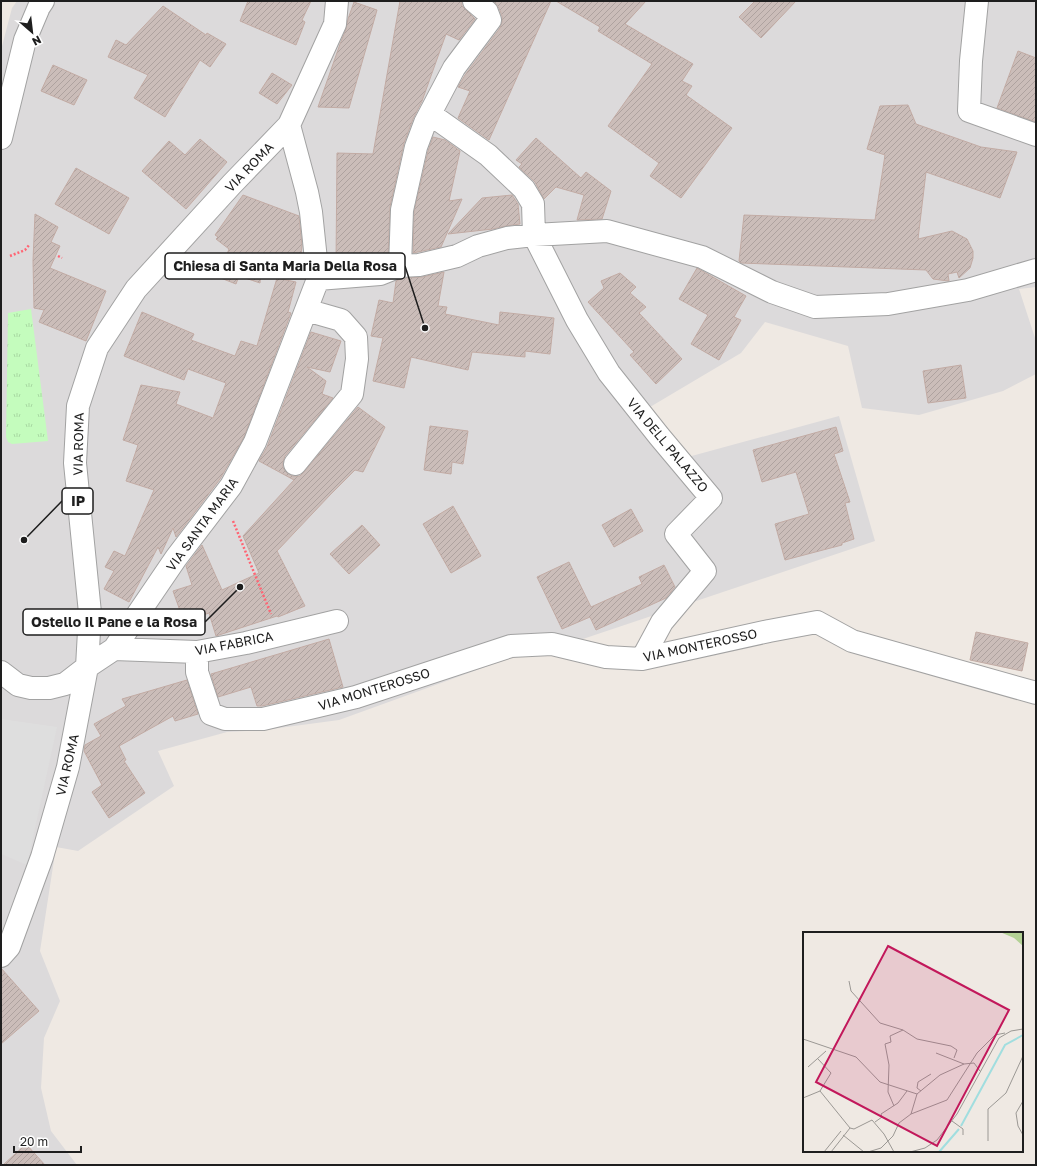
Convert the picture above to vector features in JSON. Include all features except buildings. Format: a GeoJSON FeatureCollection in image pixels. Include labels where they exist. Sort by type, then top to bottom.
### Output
{"type":"FeatureCollection","features":[{"type":"Feature","properties":{"kind":"street"},"geometry":{"type":"LineString","coordinates":[[1,138],[25,40],[43,1]]}},
{"type":"Feature","properties":{"kind":"street","name":"VIA ROMA"},"geometry":{"type":"LineString","coordinates":[[1,956],[9,947],[42,857],[68,767],[87,667],[90,613],[75,463],[78,406],[97,348],[136,289],[232,184],[289,126],[335,24],[337,1]]}},
{"type":"Feature","properties":{"kind":"street"},"geometry":{"type":"LineString","coordinates":[[400,266],[402,210],[416,147],[425,123],[454,68],[490,20],[487,12],[474,1]]}},
{"type":"Feature","properties":{"kind":"street"},"geometry":{"type":"LineString","coordinates":[[976,1],[969,111],[1036,135]]}},
{"type":"Feature","properties":{"kind":"street"},"geometry":{"type":"LineString","coordinates":[[430,114],[488,156],[524,189],[533,204],[534,235]]}},
{"type":"Feature","properties":{"kind":"street"},"geometry":{"type":"LineString","coordinates":[[289,126],[311,212],[318,279],[380,274],[400,266],[419,265],[457,256],[478,246],[507,238],[607,231],[702,257],[772,292],[815,307],[888,304],[968,290],[1036,270]]}},
{"type":"Feature","properties":{"kind":"street","name":"VIA DELL PALAZZO"},"geometry":{"type":"LineString","coordinates":[[534,235],[577,320],[609,373],[711,498],[676,534],[705,571],[662,622],[642,659]]}},
{"type":"Feature","properties":{"kind":"street","name":"VIA SANTA MARIA"},"geometry":{"type":"LineString","coordinates":[[114,649],[176,558],[231,486],[254,442],[318,279]]}},
{"type":"Feature","properties":{"kind":"street"},"geometry":{"type":"LineString","coordinates":[[295,464],[352,394],[357,359],[356,337],[341,320],[306,310]]}},
{"type":"Feature","properties":{"kind":"street","name":"VIA FABRICA"},"geometry":{"type":"LineString","coordinates":[[114,649],[197,652],[246,643],[337,621]]}},
{"type":"Feature","properties":{"kind":"street","name":"VIA MONTEROSSO"},"geometry":{"type":"LineString","coordinates":[[197,652],[197,672],[211,714],[225,719],[263,719],[356,697],[511,646],[552,644],[606,657],[642,659],[817,622],[852,641],[1036,693]]}},
{"type":"Feature","properties":{"kind":"street"},"geometry":{"type":"LineString","coordinates":[[1,672],[18,685],[31,688],[49,688],[65,684],[114,649]]}},
{"type":"Feature","properties":{"kind":"path"},"geometry":{"type":"LineString","coordinates":[[10,256],[25,250],[30,244]]}},
{"type":"Feature","properties":{"kind":"path"},"geometry":{"type":"LineString","coordinates":[[58,256],[62,258]]}},
{"type":"Feature","properties":{"kind":"path"},"geometry":{"type":"LineString","coordinates":[[223,496],[280,635]]}},
{"type":"Feature","properties":{"kind":"shaded area"},"geometry":{"type":"Polygon","coordinates":[[[17,1],[1036,1],[1036,287],[1019,289],[1036,341],[1036,374],[1003,391],[919,415],[862,408],[848,346],[765,322],[741,353],[650,407],[688,457],[839,416],[875,541],[550,650],[513,657],[339,720],[264,730],[227,732],[158,751],[174,786],[78,851],[56,847],[40,951],[60,1001],[44,1038],[41,1088],[51,1131],[77,1165],[1,1165],[1,50],[12,8],[17,1]]]}},
{"type":"Feature","properties":{"kind":"shaded area"},"geometry":{"type":"Polygon","coordinates":[[[1,719],[57,727],[27,865],[1,854],[1,719]]]}},
{"type":"Feature","properties":{"kind":"green space"},"geometry":{"type":"Polygon","coordinates":[[[31,309],[48,441],[12,444],[8,442],[6,437],[8,313],[31,309]]]}},
{"type":"Feature","properties":{"kind":"place","name":"Chiesa di Santa Maria Della Rosa"},"geometry":{"type":"Point","coordinates":[425,328]}},
{"type":"Feature","properties":{"kind":"place","name":"IP"},"geometry":{"type":"Point","coordinates":[24,540]}},
{"type":"Feature","properties":{"kind":"place","name":"Ostello Il Pane e la Rosa"},"geometry":{"type":"Point","coordinates":[240,587]}}]}
